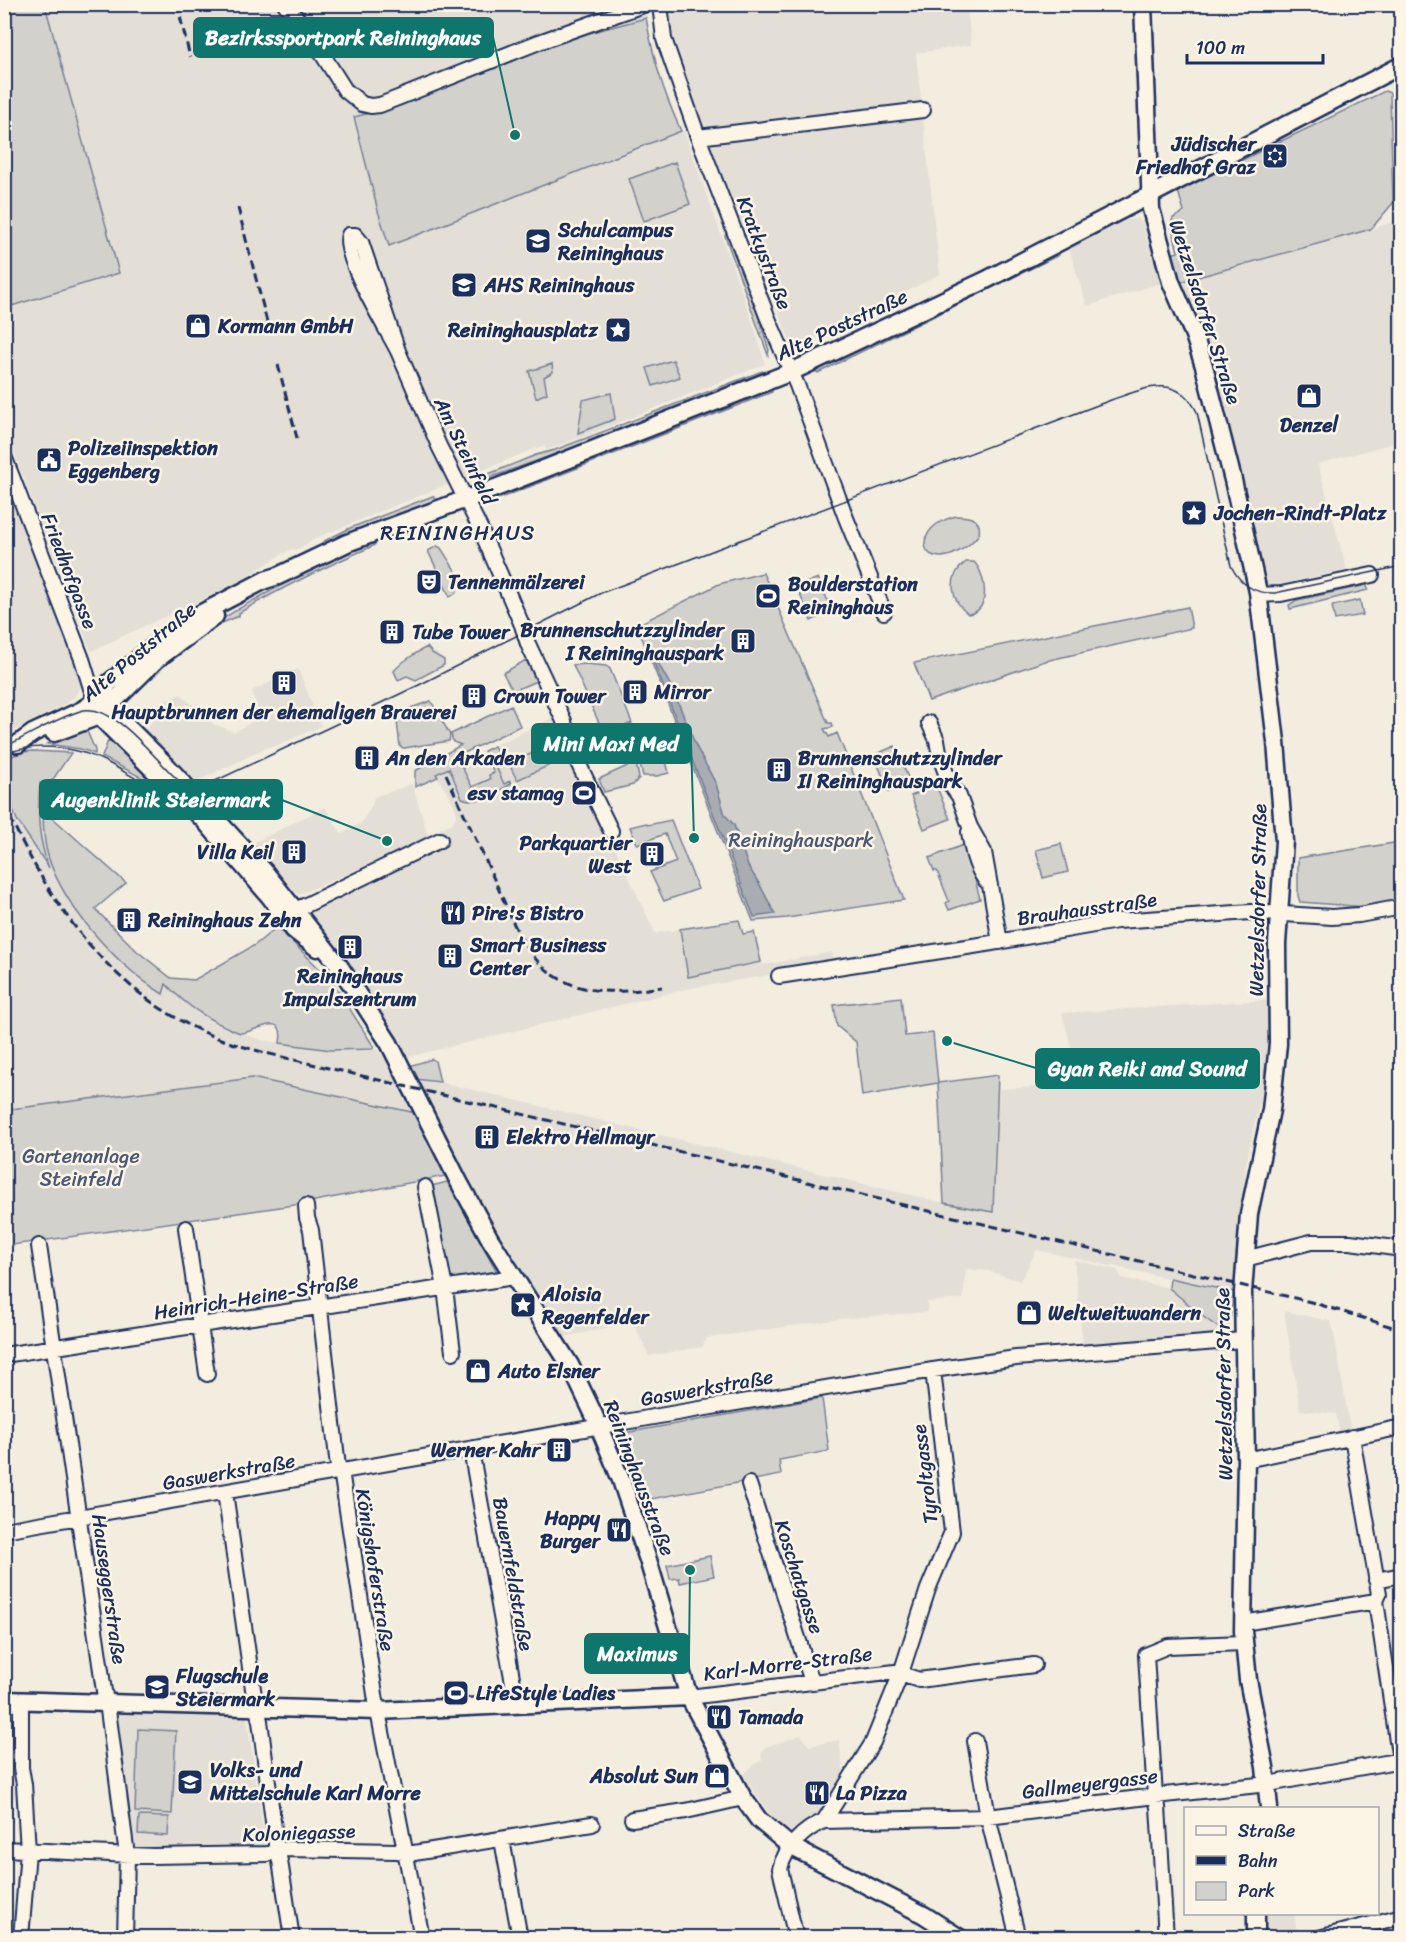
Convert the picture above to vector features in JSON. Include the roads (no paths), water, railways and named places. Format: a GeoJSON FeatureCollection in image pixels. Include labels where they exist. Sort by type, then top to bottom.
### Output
{"type":"FeatureCollection","features":[{"type":"Feature","properties":{"kind":"main road","name":"Wetzelsdorfer Straße"},"geometry":{"type":"LineString","coordinates":[[1143,4],[1149,196],[1171,282],[1194,335],[1204,366],[1259,595],[1276,742],[1284,841],[1279,915],[1278,1044],[1271,1110],[1249,1214],[1245,1258],[1243,1340],[1246,1460],[1243,1643],[1268,1784],[1269,1807]]}},
{"type":"Feature","properties":{"kind":"main road","name":"Alte Poststraße"},"geometry":{"type":"LineString","coordinates":[[11,747],[87,722],[157,659],[203,623],[261,593],[278,576],[347,543],[791,372],[975,285],[1401,65]]}},
{"type":"Feature","properties":{"kind":"main road","name":"Reininghausstraße"},"geometry":{"type":"LineString","coordinates":[[101,708],[210,814],[264,872],[288,911],[334,961],[371,1012],[459,1182],[513,1277],[570,1365],[621,1480],[648,1560],[689,1697],[743,1798],[759,1820],[790,1846],[924,1915],[960,1938]]}},
{"type":"Feature","properties":{"kind":"main road","name":"Karl-Morre-Straße"},"geometry":{"type":"LineString","coordinates":[[13,1700],[378,1711],[689,1697]]}},
{"type":"Feature","properties":{"kind":"main road"},"geometry":{"type":"LineString","coordinates":[[1256,1915],[1256,1938]]}},
{"type":"Feature","properties":{"kind":"street"},"geometry":{"type":"LineString","coordinates":[[285,4],[307,30],[345,90],[362,104],[371,106],[380,105],[571,30],[646,4]]}},
{"type":"Feature","properties":{"kind":"street","name":"Kratkystraße"},"geometry":{"type":"LineString","coordinates":[[660,4],[664,39],[698,137],[884,612]]}},
{"type":"Feature","properties":{"kind":"street"},"geometry":{"type":"LineString","coordinates":[[698,137],[923,110]]}},
{"type":"Feature","properties":{"kind":"street","name":"Am Steinfeld"},"geometry":{"type":"LineString","coordinates":[[398,351],[361,242],[355,235],[349,235],[347,239],[350,257],[398,351],[439,446],[466,498],[522,625],[528,644],[564,721],[568,742],[611,831]]}},
{"type":"Feature","properties":{"kind":"street","name":"Friedhofgasse"},"geometry":{"type":"LineString","coordinates":[[4,456],[101,708]]}},
{"type":"Feature","properties":{"kind":"street"},"geometry":{"type":"LineString","coordinates":[[1259,595],[1281,594],[1372,575]]}},
{"type":"Feature","properties":{"kind":"street"},"geometry":{"type":"LineString","coordinates":[[929,723],[937,740],[940,758],[950,784],[959,796],[970,827],[969,832],[979,870],[989,884],[1000,942]]}},
{"type":"Feature","properties":{"kind":"street"},"geometry":{"type":"LineString","coordinates":[[288,911],[440,840]]}},
{"type":"Feature","properties":{"kind":"street","name":"Brauhausstraße"},"geometry":{"type":"LineString","coordinates":[[779,976],[1000,942],[1117,921],[1251,912],[1338,917],[1401,907]]}},
{"type":"Feature","properties":{"kind":"street"},"geometry":{"type":"LineString","coordinates":[[425,1187],[445,1288],[453,1352]]}},
{"type":"Feature","properties":{"kind":"street","name":"Königshoferstraße"},"geometry":{"type":"LineString","coordinates":[[306,1206],[311,1230],[339,1473],[342,1477],[378,1711],[422,1938]]}},
{"type":"Feature","properties":{"kind":"street"},"geometry":{"type":"LineString","coordinates":[[186,1228],[207,1374]]}},
{"type":"Feature","properties":{"kind":"street"},"geometry":{"type":"LineString","coordinates":[[1245,1258],[1311,1242],[1350,1242],[1401,1248]]}},
{"type":"Feature","properties":{"kind":"street","name":"Hauseggerstraße"},"geometry":{"type":"LineString","coordinates":[[39,1246],[127,1855],[125,1938]]}},
{"type":"Feature","properties":{"kind":"street","name":"Heinrich-Heine-Straße"},"geometry":{"type":"LineString","coordinates":[[4,1355],[513,1277]]}},
{"type":"Feature","properties":{"kind":"street","name":"Gaswerkstraße"},"geometry":{"type":"LineString","coordinates":[[4,1530],[933,1370],[1008,1359],[1243,1340]]}},
{"type":"Feature","properties":{"kind":"street","name":"Tyroltgasse"},"geometry":{"type":"LineString","coordinates":[[901,1673],[928,1589],[952,1532],[933,1370]]}},
{"type":"Feature","properties":{"kind":"street"},"geometry":{"type":"LineString","coordinates":[[1246,1460],[1401,1427]]}},
{"type":"Feature","properties":{"kind":"street"},"geometry":{"type":"LineString","coordinates":[[1352,1437],[1379,1594],[1376,1601],[1401,1765]]}},
{"type":"Feature","properties":{"kind":"street","name":"Bauernfeldstraße"},"geometry":{"type":"LineString","coordinates":[[471,1450],[517,1705]]}},
{"type":"Feature","properties":{"kind":"street","name":"Koschatgasse"},"geometry":{"type":"LineString","coordinates":[[749,1484],[812,1682]]}},
{"type":"Feature","properties":{"kind":"street"},"geometry":{"type":"LineString","coordinates":[[225,1492],[258,1707],[277,1852],[292,1938]]}},
{"type":"Feature","properties":{"kind":"street"},"geometry":{"type":"LineString","coordinates":[[1376,1580],[1401,1575]]}},
{"type":"Feature","properties":{"kind":"street"},"geometry":{"type":"LineString","coordinates":[[1243,1623],[1376,1601]]}},
{"type":"Feature","properties":{"kind":"street"},"geometry":{"type":"LineString","coordinates":[[1166,1938],[1146,1656],[1168,1646],[1243,1643]]}},
{"type":"Feature","properties":{"kind":"street","name":"Karl-Morre-Straße"},"geometry":{"type":"LineString","coordinates":[[689,1697],[895,1672],[919,1680],[1034,1665]]}},
{"type":"Feature","properties":{"kind":"street"},"geometry":{"type":"LineString","coordinates":[[796,1938],[780,1869],[785,1853],[815,1825],[824,1821],[873,1742],[901,1673]]}},
{"type":"Feature","properties":{"kind":"street"},"geometry":{"type":"LineString","coordinates":[[13,1700],[24,1784],[27,1851],[21,1938]]}},
{"type":"Feature","properties":{"kind":"street"},"geometry":{"type":"LineString","coordinates":[[975,1741],[988,1817],[1018,1938]]}},
{"type":"Feature","properties":{"kind":"street","name":"Gallmeyergasse"},"geometry":{"type":"LineString","coordinates":[[824,1821],[988,1817],[1268,1784],[1401,1765]]}},
{"type":"Feature","properties":{"kind":"street"},"geometry":{"type":"LineString","coordinates":[[632,1819],[686,1811],[743,1798]]}},
{"type":"Feature","properties":{"kind":"street","name":"Koloniegasse"},"geometry":{"type":"LineString","coordinates":[[4,1849],[206,1856],[267,1854],[286,1849],[414,1853],[592,1824]]}},
{"type":"Feature","properties":{"kind":"street"},"geometry":{"type":"LineString","coordinates":[[502,1840],[520,1938]]}},
{"type":"Feature","properties":{"kind":"street"},"geometry":{"type":"LineString","coordinates":[[1319,1938],[1401,1916]]}},
{"type":"Feature","properties":{"kind":"tram line"},"geometry":{"type":"LineString","coordinates":[[4,747],[70,714],[93,710],[106,714],[133,734],[178,780],[191,786],[209,784],[419,685],[601,593],[1147,388],[1169,388],[1180,392],[1197,412],[1231,566],[1249,587],[1261,592],[1275,593],[1402,566]]}},
{"type":"Feature","properties":{"kind":"tram line"},"geometry":{"type":"LineString","coordinates":[[7,753],[41,747],[76,751],[111,764],[158,789],[171,793],[200,792]]}},
{"type":"Feature","properties":{"kind":"railway"},"geometry":{"type":"LineString","coordinates":[[177,4],[190,57]]}},
{"type":"Feature","properties":{"kind":"railway"},"geometry":{"type":"LineString","coordinates":[[238,208],[268,326]]}},
{"type":"Feature","properties":{"kind":"railway"},"geometry":{"type":"LineString","coordinates":[[278,365],[297,438]]}},
{"type":"Feature","properties":{"kind":"railway"},"geometry":{"type":"LineString","coordinates":[[446,774],[514,925],[539,963],[554,975],[587,989],[623,991],[662,987]]}},
{"type":"Feature","properties":{"kind":"railway"},"geometry":{"type":"LineString","coordinates":[[4,804],[40,874],[61,908],[85,939],[111,968],[140,993],[172,1016],[208,1034],[251,1049],[1311,1302],[1402,1330]]}},
{"type":"Feature","properties":{"kind":"place","name":"Bezirkssportpark Reininghaus"},"geometry":{"type":"Point","coordinates":[515,135]}},
{"type":"Feature","properties":{"kind":"place","name":"Jüdischer Friedhof Graz"},"geometry":{"type":"Point","coordinates":[1275,156]}},
{"type":"Feature","properties":{"kind":"place","name":"Schulcampus Reininghaus"},"geometry":{"type":"Point","coordinates":[538,241]}},
{"type":"Feature","properties":{"kind":"place","name":"AHS Reininghaus"},"geometry":{"type":"Point","coordinates":[464,285]}},
{"type":"Feature","properties":{"kind":"place","name":"Kormann GmbH"},"geometry":{"type":"Point","coordinates":[198,326]}},
{"type":"Feature","properties":{"kind":"place","name":"Reininghausplatz"},"geometry":{"type":"Point","coordinates":[618,330]}},
{"type":"Feature","properties":{"kind":"place","name":"Denzel"},"geometry":{"type":"Point","coordinates":[1309,396]}},
{"type":"Feature","properties":{"kind":"place","name":"Polizeiinspektion Eggenberg"},"geometry":{"type":"Point","coordinates":[49,460]}},
{"type":"Feature","properties":{"kind":"place","name":"Jochen-Rindt-Platz"},"geometry":{"type":"Point","coordinates":[1194,513]}},
{"type":"Feature","properties":{"kind":"place","name":"Tennenmälzerei"},"geometry":{"type":"Point","coordinates":[429,582]}},
{"type":"Feature","properties":{"kind":"place","name":"Boulderstation Reininghaus"},"geometry":{"type":"Point","coordinates":[768,596]}},
{"type":"Feature","properties":{"kind":"place","name":"Tube Tower"},"geometry":{"type":"Point","coordinates":[392,632]}},
{"type":"Feature","properties":{"kind":"place","name":"Brunnenschutzzylinder I Reininghauspark"},"geometry":{"type":"Point","coordinates":[743,641]}},
{"type":"Feature","properties":{"kind":"place","name":"Hauptbrunnen der ehemaligen Brauerei"},"geometry":{"type":"Point","coordinates":[284,683]}},
{"type":"Feature","properties":{"kind":"place","name":"Mirror"},"geometry":{"type":"Point","coordinates":[635,692]}},
{"type":"Feature","properties":{"kind":"place","name":"Crown Tower"},"geometry":{"type":"Point","coordinates":[474,696]}},
{"type":"Feature","properties":{"kind":"place","name":"An den Arkaden"},"geometry":{"type":"Point","coordinates":[367,758]}},
{"type":"Feature","properties":{"kind":"place","name":"Brunnenschutzzylinder II Reininghauspark"},"geometry":{"type":"Point","coordinates":[779,770]}},
{"type":"Feature","properties":{"kind":"place","name":"esv stamag"},"geometry":{"type":"Point","coordinates":[584,793]}},
{"type":"Feature","properties":{"kind":"place","name":"Mini Maxi Med"},"geometry":{"type":"Point","coordinates":[694,838]}},
{"type":"Feature","properties":{"kind":"place","name":"Augenklinik Steiermark"},"geometry":{"type":"Point","coordinates":[387,841]}},
{"type":"Feature","properties":{"kind":"place","name":"Villa Keil"},"geometry":{"type":"Point","coordinates":[294,852]}},
{"type":"Feature","properties":{"kind":"place","name":"Parkquartier West"},"geometry":{"type":"Point","coordinates":[652,854]}},
{"type":"Feature","properties":{"kind":"place","name":"Pire's Bistro"},"geometry":{"type":"Point","coordinates":[453,913]}},
{"type":"Feature","properties":{"kind":"place","name":"Reininghaus Zehn"},"geometry":{"type":"Point","coordinates":[129,920]}},
{"type":"Feature","properties":{"kind":"place","name":"Reininghaus Impulszentrum"},"geometry":{"type":"Point","coordinates":[350,947]}},
{"type":"Feature","properties":{"kind":"place","name":"Smart Business Center"},"geometry":{"type":"Point","coordinates":[450,956]}},
{"type":"Feature","properties":{"kind":"place","name":"Gyan Reiki and Sound"},"geometry":{"type":"Point","coordinates":[947,1041]}},
{"type":"Feature","properties":{"kind":"place","name":"Elektro Hellmayr"},"geometry":{"type":"Point","coordinates":[487,1137]}},
{"type":"Feature","properties":{"kind":"place","name":"Aloisia Regenfelder"},"geometry":{"type":"Point","coordinates":[523,1305]}},
{"type":"Feature","properties":{"kind":"place","name":"Weltweitwandern"},"geometry":{"type":"Point","coordinates":[1029,1313]}},
{"type":"Feature","properties":{"kind":"place","name":"Auto Elsner"},"geometry":{"type":"Point","coordinates":[478,1371]}},
{"type":"Feature","properties":{"kind":"place","name":"Werner Kahr"},"geometry":{"type":"Point","coordinates":[559,1450]}},
{"type":"Feature","properties":{"kind":"place","name":"Happy Burger"},"geometry":{"type":"Point","coordinates":[619,1530]}},
{"type":"Feature","properties":{"kind":"place","name":"Maximus"},"geometry":{"type":"Point","coordinates":[690,1570]}},
{"type":"Feature","properties":{"kind":"place","name":"Flugschule Steiermark"},"geometry":{"type":"Point","coordinates":[157,1687]}},
{"type":"Feature","properties":{"kind":"place","name":"LifeStyle Ladies"},"geometry":{"type":"Point","coordinates":[456,1693]}},
{"type":"Feature","properties":{"kind":"place","name":"Tamada"},"geometry":{"type":"Point","coordinates":[719,1717]}},
{"type":"Feature","properties":{"kind":"place","name":"Absolut Sun"},"geometry":{"type":"Point","coordinates":[717,1776]}},
{"type":"Feature","properties":{"kind":"place","name":"Volks- und Mittelschule Karl Morre"},"geometry":{"type":"Point","coordinates":[190,1782]}},
{"type":"Feature","properties":{"kind":"place","name":"La Pizza"},"geometry":{"type":"Point","coordinates":[817,1793]}},
{"type":"Feature","properties":{"kind":"district","name":"REININGHAUS"},"geometry":{"type":"Point","coordinates":[458,533]}},
{"type":"Feature","properties":{"kind":"park label","name":"Reininghauspark"},"geometry":{"type":"Point","coordinates":[801,840]}},
{"type":"Feature","properties":{"kind":"park label","name":"Gartenanlage Steinfeld"},"geometry":{"type":"Point","coordinates":[81,1168]}}]}
